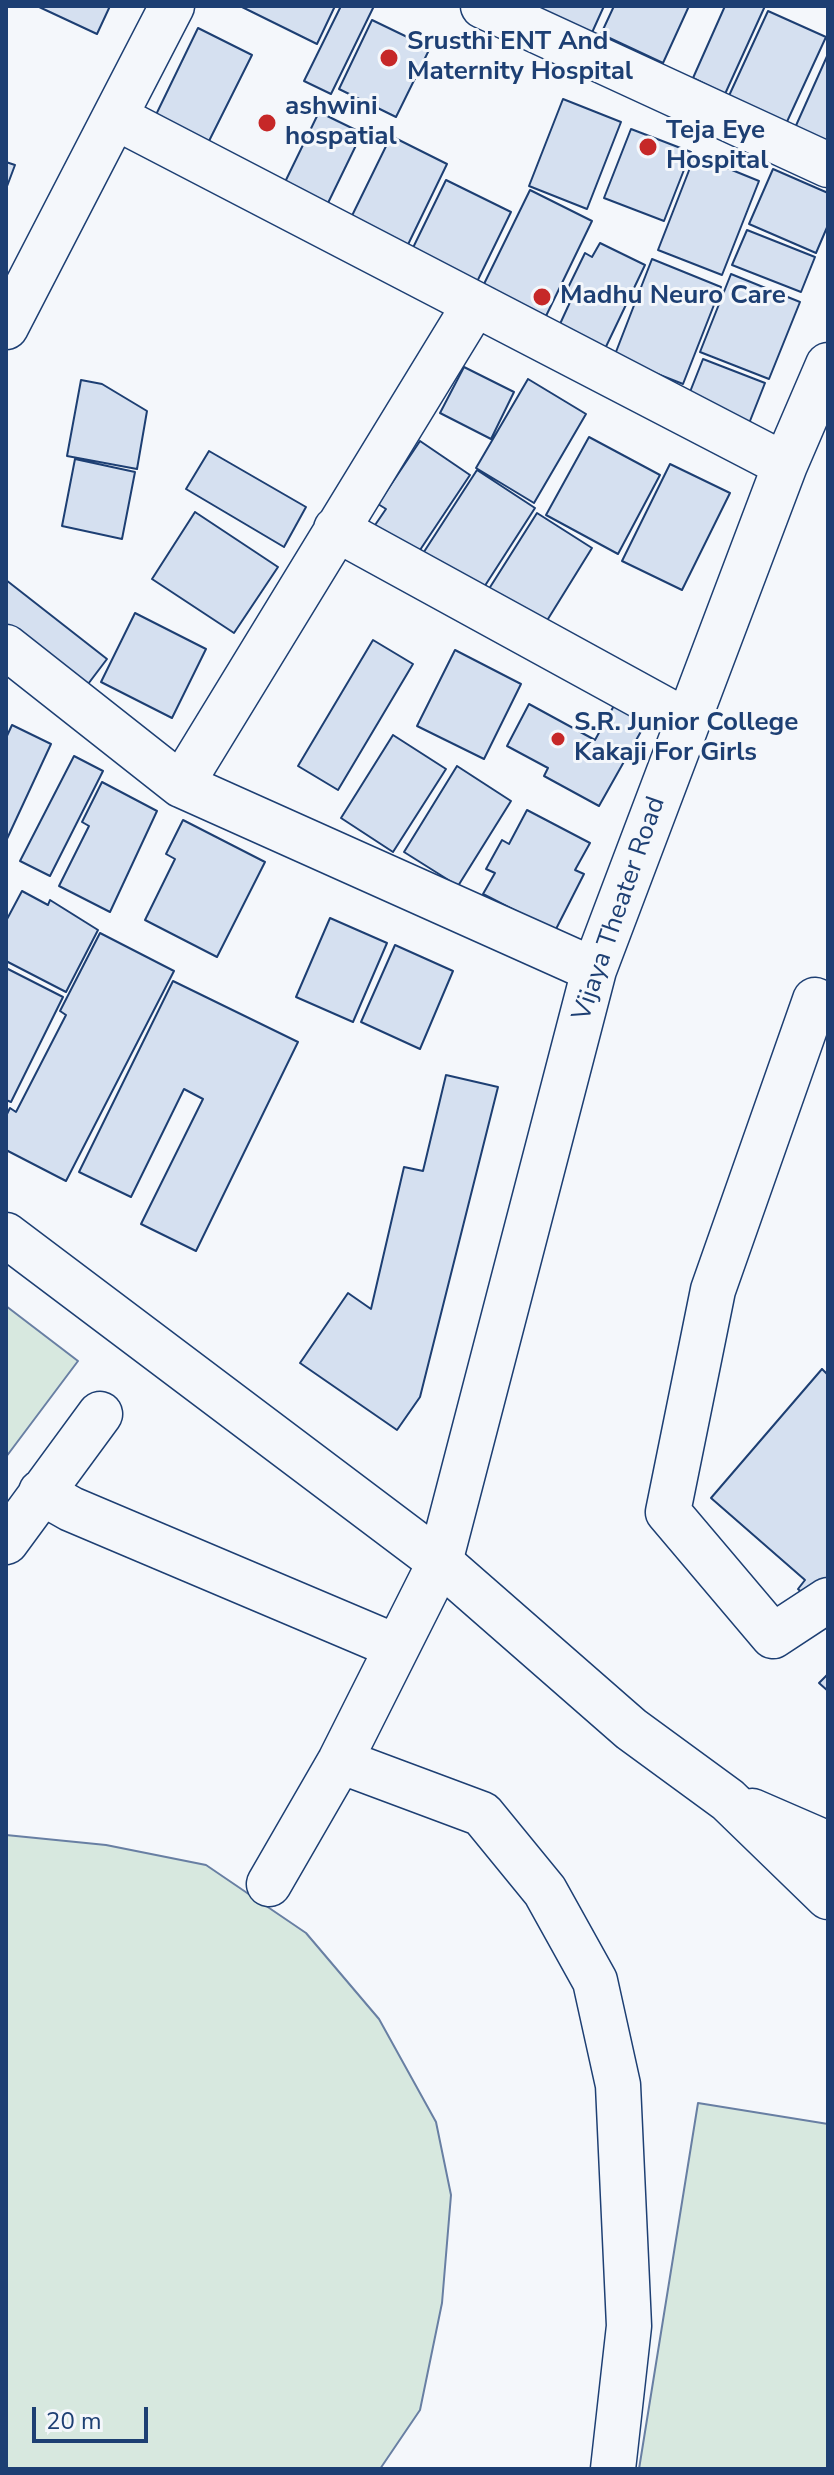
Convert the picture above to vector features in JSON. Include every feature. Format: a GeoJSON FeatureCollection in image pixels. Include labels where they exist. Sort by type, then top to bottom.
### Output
{"type":"FeatureCollection","features":[{"type":"Feature","properties":{"kind":"street"},"geometry":{"type":"LineString","coordinates":[[6,327],[117,118],[172,6]]}},
{"type":"Feature","properties":{"kind":"street"},"geometry":{"type":"LineString","coordinates":[[483,6],[828,165]]}},
{"type":"Feature","properties":{"kind":"street"},"geometry":{"type":"LineString","coordinates":[[117,118],[785,465]]}},
{"type":"Feature","properties":{"kind":"street"},"geometry":{"type":"LineString","coordinates":[[181,785],[475,304]]}},
{"type":"Feature","properties":{"kind":"street","name":"Vijaya Theater Road"},"geometry":{"type":"LineString","coordinates":[[269,1884],[340,1761],[440,1562],[594,970],[785,465],[828,365]]}},
{"type":"Feature","properties":{"kind":"street"},"geometry":{"type":"LineString","coordinates":[[336,529],[686,721]]}},
{"type":"Feature","properties":{"kind":"street"},"geometry":{"type":"LineString","coordinates":[[6,647],[181,785],[594,970]]}},
{"type":"Feature","properties":{"kind":"street"},"geometry":{"type":"LineString","coordinates":[[828,1006],[815,1000],[713,1290],[668,1512],[773,1636],[828,1600]]}},
{"type":"Feature","properties":{"kind":"street"},"geometry":{"type":"LineString","coordinates":[[6,1235],[440,1562],[631,1729],[728,1800],[828,1897]]}},
{"type":"Feature","properties":{"kind":"street"},"geometry":{"type":"LineString","coordinates":[[6,1542],[100,1414]]}},
{"type":"Feature","properties":{"kind":"street"},"geometry":{"type":"LineString","coordinates":[[41,1492],[71,1509],[397,1647]]}},
{"type":"Feature","properties":{"kind":"street"},"geometry":{"type":"LineString","coordinates":[[340,1761],[482,1814],[545,1891],[595,1981],[618,2085],[629,2326],[613,2469]]}},
{"type":"Feature","properties":{"kind":"street"},"geometry":{"type":"LineString","coordinates":[[728,1800],[828,1844]]}},
{"type":"Feature","properties":{"kind":"shaded area"},"geometry":{"type":"Polygon","coordinates":[[[6,1306],[78,1361],[6,1457],[6,1306]]]}},
{"type":"Feature","properties":{"kind":"shaded area"},"geometry":{"type":"Polygon","coordinates":[[[6,1835],[106,1845],[206,1865],[306,1933],[379,2019],[436,2122],[451,2195],[442,2303],[420,2410],[380,2469],[6,2469],[6,1835]]]}},
{"type":"Feature","properties":{"kind":"shaded area"},"geometry":{"type":"Polygon","coordinates":[[[698,2103],[828,2124],[828,2469],[639,2469],[698,2103]]]}},
{"type":"Feature","properties":{"kind":"building"},"geometry":{"type":"Polygon","coordinates":[[[37,6],[110,6],[97,34],[37,6]]]}},
{"type":"Feature","properties":{"kind":"building"},"geometry":{"type":"Polygon","coordinates":[[[240,6],[335,6],[317,44],[240,6]]]}},
{"type":"Feature","properties":{"kind":"building"},"geometry":{"type":"Polygon","coordinates":[[[341,6],[374,6],[331,94],[304,81],[341,6]]]}},
{"type":"Feature","properties":{"kind":"building"},"geometry":{"type":"Polygon","coordinates":[[[536,6],[604,6],[590,37],[533,11],[536,6]]]}},
{"type":"Feature","properties":{"kind":"building"},"geometry":{"type":"Polygon","coordinates":[[[614,6],[689,6],[663,63],[601,34],[614,6]]]}},
{"type":"Feature","properties":{"kind":"building"},"geometry":{"type":"Polygon","coordinates":[[[725,6],[765,6],[725,94],[693,78],[725,6]]]}},
{"type":"Feature","properties":{"kind":"building"},"geometry":{"type":"Polygon","coordinates":[[[768,11],[826,37],[785,126],[727,100],[768,11]]]}},
{"type":"Feature","properties":{"kind":"building"},"geometry":{"type":"Polygon","coordinates":[[[372,20],[430,48],[396,117],[339,89],[372,20]]]}},
{"type":"Feature","properties":{"kind":"building"},"geometry":{"type":"Polygon","coordinates":[[[198,28],[252,55],[204,151],[151,125],[198,28]]]}},
{"type":"Feature","properties":{"kind":"building"},"geometry":{"type":"Polygon","coordinates":[[[828,54],[828,146],[794,130],[828,54]]]}},
{"type":"Feature","properties":{"kind":"building"},"geometry":{"type":"Polygon","coordinates":[[[563,99],[621,122],[587,209],[529,186],[563,99]]]}},
{"type":"Feature","properties":{"kind":"building"},"geometry":{"type":"Polygon","coordinates":[[[319,112],[362,133],[328,203],[285,182],[319,112]]]}},
{"type":"Feature","properties":{"kind":"building"},"geometry":{"type":"Polygon","coordinates":[[[631,129],[691,152],[664,221],[604,198],[631,129]]]}},
{"type":"Feature","properties":{"kind":"building"},"geometry":{"type":"Polygon","coordinates":[[[391,136],[447,164],[401,259],[344,232],[391,136]]]}},
{"type":"Feature","properties":{"kind":"building"},"geometry":{"type":"Polygon","coordinates":[[[695,155],[759,181],[722,275],[658,250],[695,155]]]}},
{"type":"Feature","properties":{"kind":"building"},"geometry":{"type":"Polygon","coordinates":[[[6,162],[15,165],[6,189],[6,162]]]}},
{"type":"Feature","properties":{"kind":"building"},"geometry":{"type":"Polygon","coordinates":[[[773,169],[828,193],[828,225],[816,253],[749,224],[773,169]]]}},
{"type":"Feature","properties":{"kind":"building"},"geometry":{"type":"Polygon","coordinates":[[[446,180],[511,212],[472,292],[407,260],[446,180]]]}},
{"type":"Feature","properties":{"kind":"building"},"geometry":{"type":"Polygon","coordinates":[[[530,190],[592,221],[546,316],[483,286],[530,190]]]}},
{"type":"Feature","properties":{"kind":"building"},"geometry":{"type":"Polygon","coordinates":[[[747,230],[815,257],[801,292],[732,265],[747,230]]]}},
{"type":"Feature","properties":{"kind":"building"},"geometry":{"type":"Polygon","coordinates":[[[600,243],[645,265],[602,355],[554,337],[571,300],[564,296],[585,253],[592,257],[600,243]]]}},
{"type":"Feature","properties":{"kind":"building"},"geometry":{"type":"Polygon","coordinates":[[[652,259],[721,287],[683,384],[614,357],[652,259]]]}},
{"type":"Feature","properties":{"kind":"building"},"geometry":{"type":"Polygon","coordinates":[[[731,274],[800,302],[769,379],[700,352],[731,274]]]}},
{"type":"Feature","properties":{"kind":"building"},"geometry":{"type":"Polygon","coordinates":[[[703,359],[765,383],[748,426],[686,402],[703,359]]]}},
{"type":"Feature","properties":{"kind":"building"},"geometry":{"type":"Polygon","coordinates":[[[464,367],[514,392],[491,439],[440,413],[464,367]]]}},
{"type":"Feature","properties":{"kind":"building"},"geometry":{"type":"Polygon","coordinates":[[[528,379],[586,414],[534,503],[476,468],[528,379]]]}},
{"type":"Feature","properties":{"kind":"building"},"geometry":{"type":"Polygon","coordinates":[[[81,380],[102,384],[147,411],[137,469],[67,456],[81,380]]]}},
{"type":"Feature","properties":{"kind":"building"},"geometry":{"type":"Polygon","coordinates":[[[589,437],[660,475],[618,554],[546,515],[589,437]]]}},
{"type":"Feature","properties":{"kind":"building"},"geometry":{"type":"Polygon","coordinates":[[[420,441],[470,475],[416,556],[373,528],[386,509],[378,504],[420,441]]]}},
{"type":"Feature","properties":{"kind":"building"},"geometry":{"type":"Polygon","coordinates":[[[209,451],[306,507],[284,547],[186,489],[209,451]]]}},
{"type":"Feature","properties":{"kind":"building"},"geometry":{"type":"Polygon","coordinates":[[[75,459],[135,472],[122,539],[62,526],[75,459]]]}},
{"type":"Feature","properties":{"kind":"building"},"geometry":{"type":"Polygon","coordinates":[[[670,464],[730,493],[682,590],[622,561],[670,464]]]}},
{"type":"Feature","properties":{"kind":"building"},"geometry":{"type":"Polygon","coordinates":[[[477,470],[535,508],[479,595],[420,558],[477,470]]]}},
{"type":"Feature","properties":{"kind":"building"},"geometry":{"type":"Polygon","coordinates":[[[195,512],[278,567],[234,633],[152,579],[195,512]]]}},
{"type":"Feature","properties":{"kind":"building"},"geometry":{"type":"Polygon","coordinates":[[[537,513],[592,548],[543,627],[487,592],[537,513]]]}},
{"type":"Feature","properties":{"kind":"building"},"geometry":{"type":"Polygon","coordinates":[[[6,580],[107,659],[82,692],[6,632],[6,580]]]}},
{"type":"Feature","properties":{"kind":"building"},"geometry":{"type":"Polygon","coordinates":[[[135,613],[206,649],[172,718],[101,682],[135,613]]]}},
{"type":"Feature","properties":{"kind":"building"},"geometry":{"type":"Polygon","coordinates":[[[373,640],[413,664],[338,790],[298,766],[373,640]]]}},
{"type":"Feature","properties":{"kind":"building"},"geometry":{"type":"Polygon","coordinates":[[[455,650],[521,684],[484,759],[417,726],[455,650]]]}},
{"type":"Feature","properties":{"kind":"building"},"geometry":{"type":"Polygon","coordinates":[[[616,702],[648,719],[599,806],[544,776],[548,768],[507,746],[529,704],[595,740],[616,702]]]}},
{"type":"Feature","properties":{"kind":"building"},"geometry":{"type":"Polygon","coordinates":[[[12,725],[51,744],[6,841],[6,738],[12,725]]]}},
{"type":"Feature","properties":{"kind":"building"},"geometry":{"type":"Polygon","coordinates":[[[393,735],[446,769],[393,852],[341,818],[393,735]]]}},
{"type":"Feature","properties":{"kind":"building"},"geometry":{"type":"Polygon","coordinates":[[[74,756],[103,771],[50,876],[20,861],[74,756]]]}},
{"type":"Feature","properties":{"kind":"building"},"geometry":{"type":"Polygon","coordinates":[[[457,766],[511,801],[458,886],[404,852],[457,766]]]}},
{"type":"Feature","properties":{"kind":"building"},"geometry":{"type":"Polygon","coordinates":[[[102,782],[157,811],[110,912],[59,886],[89,826],[82,822],[102,782]]]}},
{"type":"Feature","properties":{"kind":"building"},"geometry":{"type":"Polygon","coordinates":[[[527,810],[590,843],[575,870],[584,874],[555,931],[483,894],[495,873],[486,869],[502,840],[509,844],[527,810]]]}},
{"type":"Feature","properties":{"kind":"building"},"geometry":{"type":"Polygon","coordinates":[[[183,820],[265,862],[217,957],[145,920],[175,859],[166,854],[183,820]]]}},
{"type":"Feature","properties":{"kind":"building"},"geometry":{"type":"Polygon","coordinates":[[[22,891],[48,905],[50,900],[98,930],[66,992],[6,961],[6,921],[22,891]]]}},
{"type":"Feature","properties":{"kind":"building"},"geometry":{"type":"Polygon","coordinates":[[[330,918],[387,943],[353,1022],[296,997],[330,918]]]}},
{"type":"Feature","properties":{"kind":"building"},"geometry":{"type":"Polygon","coordinates":[[[100,933],[174,971],[66,1181],[6,1150],[6,1116],[10,1108],[16,1112],[66,1015],[60,1011],[100,933]]]}},
{"type":"Feature","properties":{"kind":"building"},"geometry":{"type":"Polygon","coordinates":[[[395,945],[453,971],[420,1049],[361,1022],[395,945]]]}},
{"type":"Feature","properties":{"kind":"building"},"geometry":{"type":"Polygon","coordinates":[[[6,968],[63,997],[11,1102],[6,1100],[6,968]]]}},
{"type":"Feature","properties":{"kind":"building"},"geometry":{"type":"Polygon","coordinates":[[[173,981],[298,1042],[196,1251],[141,1224],[203,1099],[184,1089],[131,1197],[79,1172],[173,981]]]}},
{"type":"Feature","properties":{"kind":"building"},"geometry":{"type":"Polygon","coordinates":[[[446,1075],[498,1087],[420,1397],[397,1430],[300,1363],[348,1293],[371,1309],[404,1167],[423,1171],[446,1075]]]}},
{"type":"Feature","properties":{"kind":"building"},"geometry":{"type":"Polygon","coordinates":[[[822,1369],[828,1375],[828,1616],[798,1589],[805,1580],[711,1498],[822,1369]]]}},
{"type":"Feature","properties":{"kind":"building"},"geometry":{"type":"Polygon","coordinates":[[[828,1674],[828,1691],[819,1683],[828,1674]]]}},
{"type":"Feature","properties":{"kind":"place","name":"Srusthi ENT And Maternity Hospital"},"geometry":{"type":"Point","coordinates":[389,58]}},
{"type":"Feature","properties":{"kind":"place","name":"ashwini hospatial"},"geometry":{"type":"Point","coordinates":[267,123]}},
{"type":"Feature","properties":{"kind":"place","name":"Teja Eye Hospital"},"geometry":{"type":"Point","coordinates":[648,147]}},
{"type":"Feature","properties":{"kind":"place","name":"Madhu Neuro Care"},"geometry":{"type":"Point","coordinates":[542,297]}},
{"type":"Feature","properties":{"kind":"place","name":"S.R. Junior College Kakaji For Girls"},"geometry":{"type":"Point","coordinates":[558,739]}}]}
